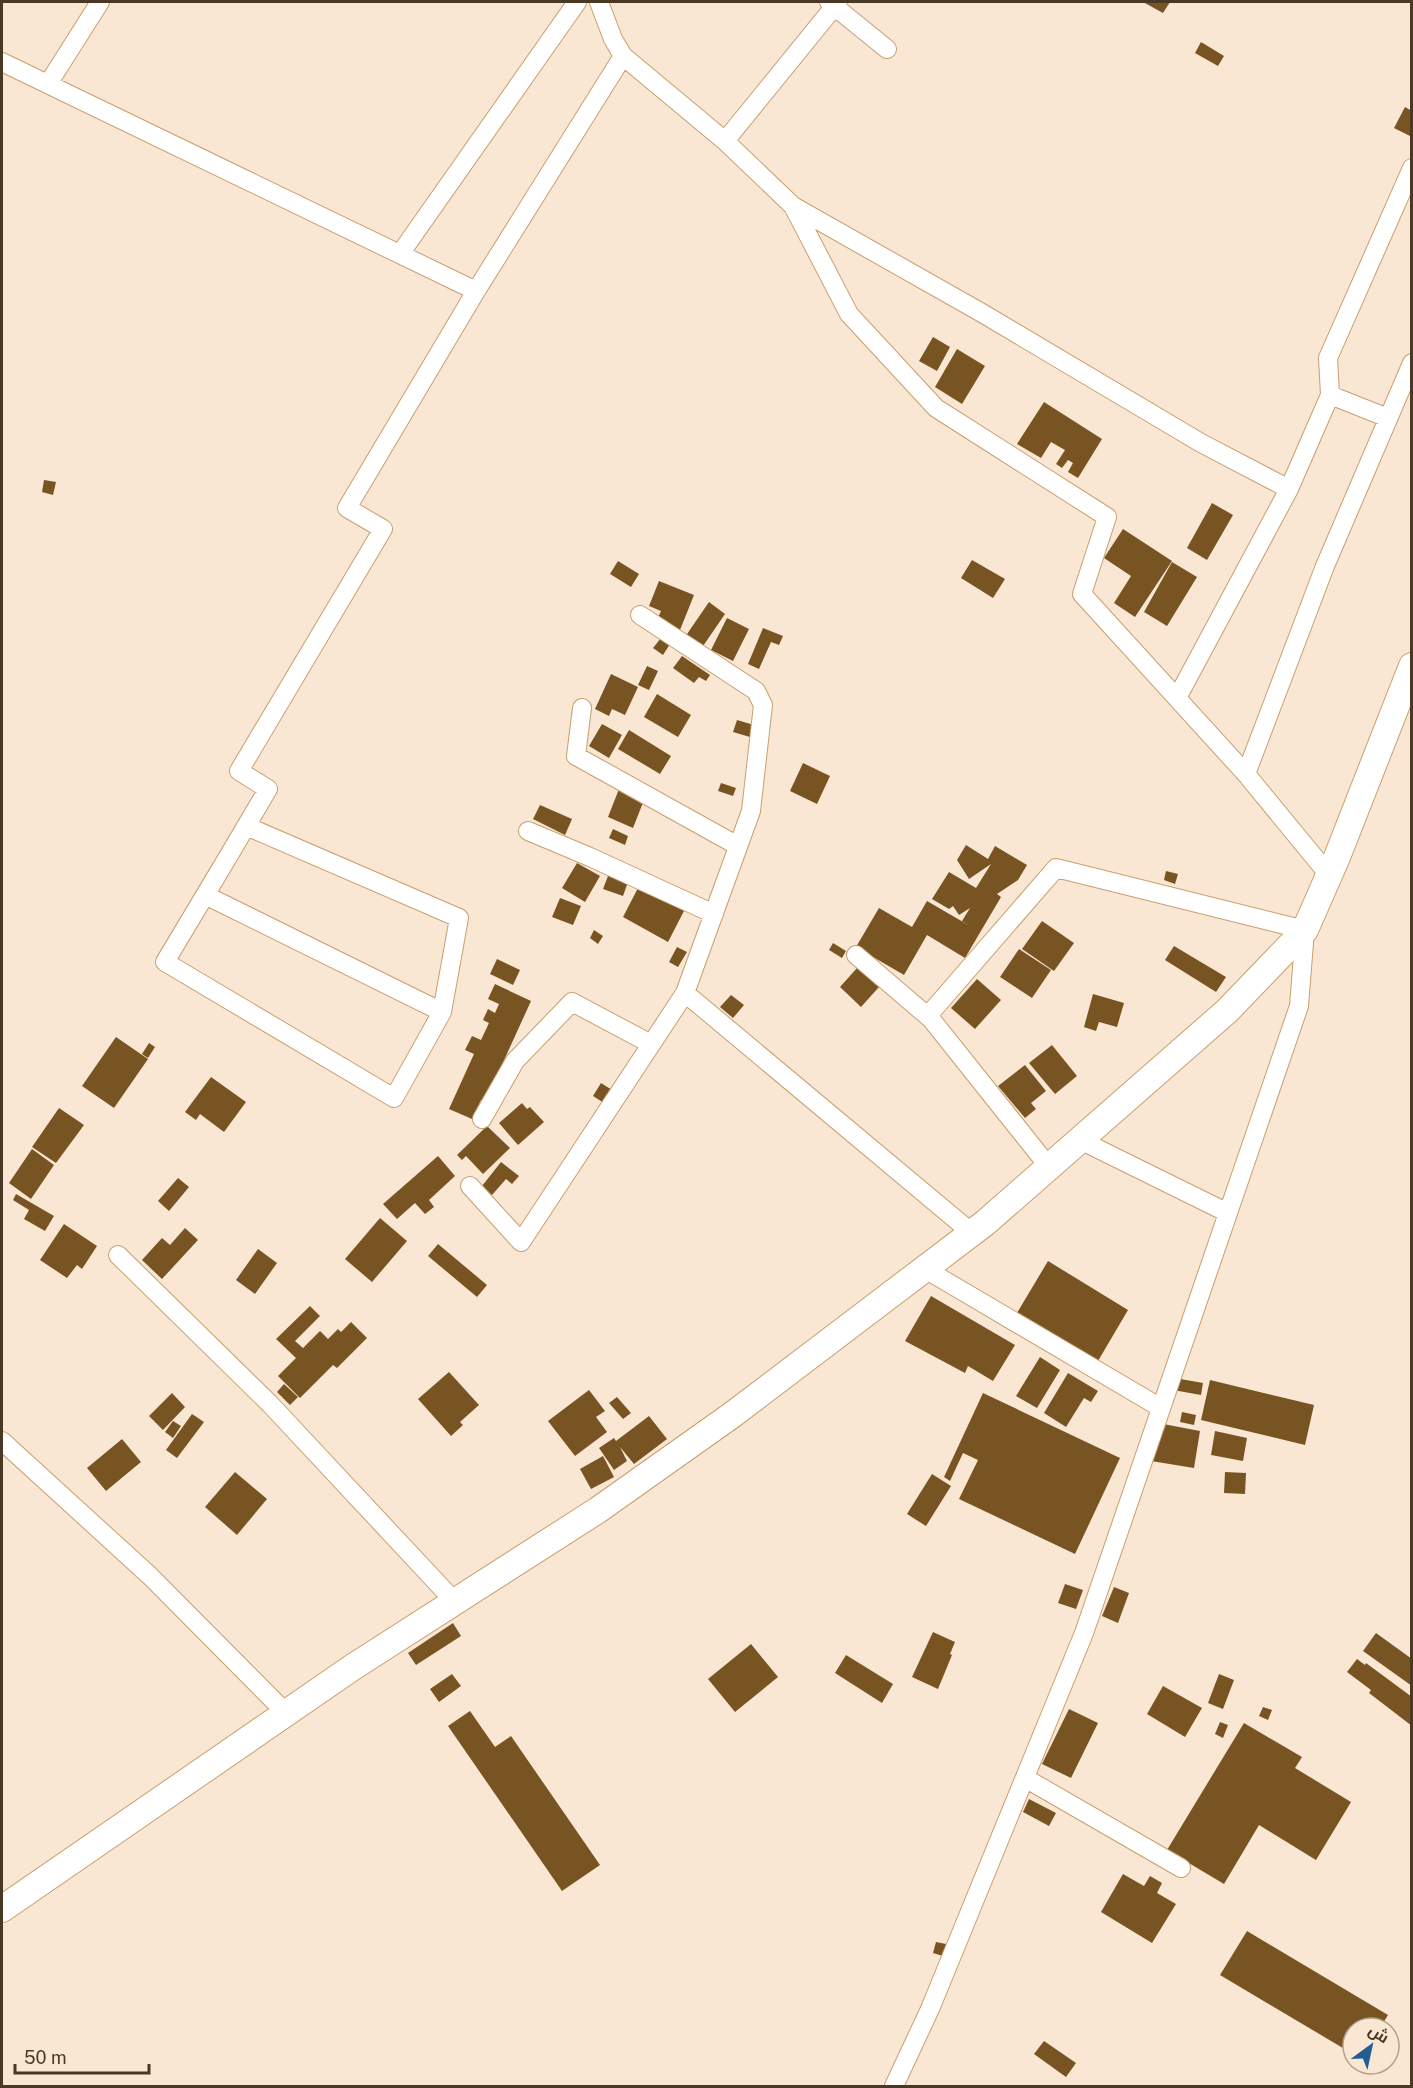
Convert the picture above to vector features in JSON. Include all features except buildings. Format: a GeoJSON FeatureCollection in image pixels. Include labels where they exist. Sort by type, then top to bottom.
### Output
{"type":"FeatureCollection","features":[{"type":"Feature","properties":{"kind":"street"},"geometry":{"type":"LineString","coordinates":[[48,84],[100,2]]}},
{"type":"Feature","properties":{"kind":"street"},"geometry":{"type":"LineString","coordinates":[[400,254],[577,2]]}},
{"type":"Feature","properties":{"kind":"street"},"geometry":{"type":"LineString","coordinates":[[599,2],[613,39],[623,57],[725,141],[793,206],[1201,443],[1289,489]]}},
{"type":"Feature","properties":{"kind":"street"},"geometry":{"type":"LineString","coordinates":[[725,141],[834,3],[887,49]]}},
{"type":"Feature","properties":{"kind":"street"},"geometry":{"type":"LineString","coordinates":[[246,826],[459,918],[442,1012],[394,1098],[165,962],[268,789],[239,771],[383,529],[347,508],[476,291],[623,57]]}},
{"type":"Feature","properties":{"kind":"street"},"geometry":{"type":"LineString","coordinates":[[2,62],[476,291]]}},
{"type":"Feature","properties":{"kind":"street"},"geometry":{"type":"LineString","coordinates":[[1177,698],[1289,489],[1330,395],[1328,358],[1412,168]]}},
{"type":"Feature","properties":{"kind":"street"},"geometry":{"type":"LineString","coordinates":[[793,206],[849,314],[936,408],[1107,517],[1082,594],[1246,774],[1329,875]]}},
{"type":"Feature","properties":{"kind":"street"},"geometry":{"type":"LineString","coordinates":[[1246,774],[1325,566],[1412,363]]}},
{"type":"Feature","properties":{"kind":"street"},"geometry":{"type":"LineString","coordinates":[[1330,395],[1388,418]]}},
{"type":"Feature","properties":{"kind":"street"},"geometry":{"type":"LineString","coordinates":[[470,1186],[521,1242],[685,993],[752,811],[763,705],[756,691],[640,615]]}},
{"type":"Feature","properties":{"kind":"street"},"geometry":{"type":"LineString","coordinates":[[894,2086],[930,2009],[1084,1633],[1299,1006],[1305,930],[1412,666]]}},
{"type":"Feature","properties":{"kind":"street"},"geometry":{"type":"LineString","coordinates":[[582,708],[576,756],[738,846]]}},
{"type":"Feature","properties":{"kind":"street"},"geometry":{"type":"LineString","coordinates":[[528,831],[590,856],[714,914]]}},
{"type":"Feature","properties":{"kind":"street"},"geometry":{"type":"LineString","coordinates":[[932,1011],[1056,868],[1305,930]]}},
{"type":"Feature","properties":{"kind":"street"},"geometry":{"type":"LineString","coordinates":[[206,895],[442,1012]]}},
{"type":"Feature","properties":{"kind":"street"},"geometry":{"type":"LineString","coordinates":[[2,1909],[353,1667],[598,1510],[732,1415],[972,1233],[1227,1011],[1305,930]]}},
{"type":"Feature","properties":{"kind":"street"},"geometry":{"type":"LineString","coordinates":[[856,955],[931,1019],[1049,1167]]}},
{"type":"Feature","properties":{"kind":"street"},"geometry":{"type":"LineString","coordinates":[[685,993],[972,1233]]}},
{"type":"Feature","properties":{"kind":"street"},"geometry":{"type":"LineString","coordinates":[[482,1119],[515,1061],[572,1002],[651,1044]]}},
{"type":"Feature","properties":{"kind":"street"},"geometry":{"type":"LineString","coordinates":[[1080,1140],[1228,1213]]}},
{"type":"Feature","properties":{"kind":"street"},"geometry":{"type":"LineString","coordinates":[[118,1255],[270,1404],[455,1602]]}},
{"type":"Feature","properties":{"kind":"street"},"geometry":{"type":"LineString","coordinates":[[924,1269],[1161,1408]]}},
{"type":"Feature","properties":{"kind":"street"},"geometry":{"type":"LineString","coordinates":[[2,1441],[150,1576],[286,1713]]}},
{"type":"Feature","properties":{"kind":"street"},"geometry":{"type":"LineString","coordinates":[[1025,1778],[1181,1868]]}}]}
